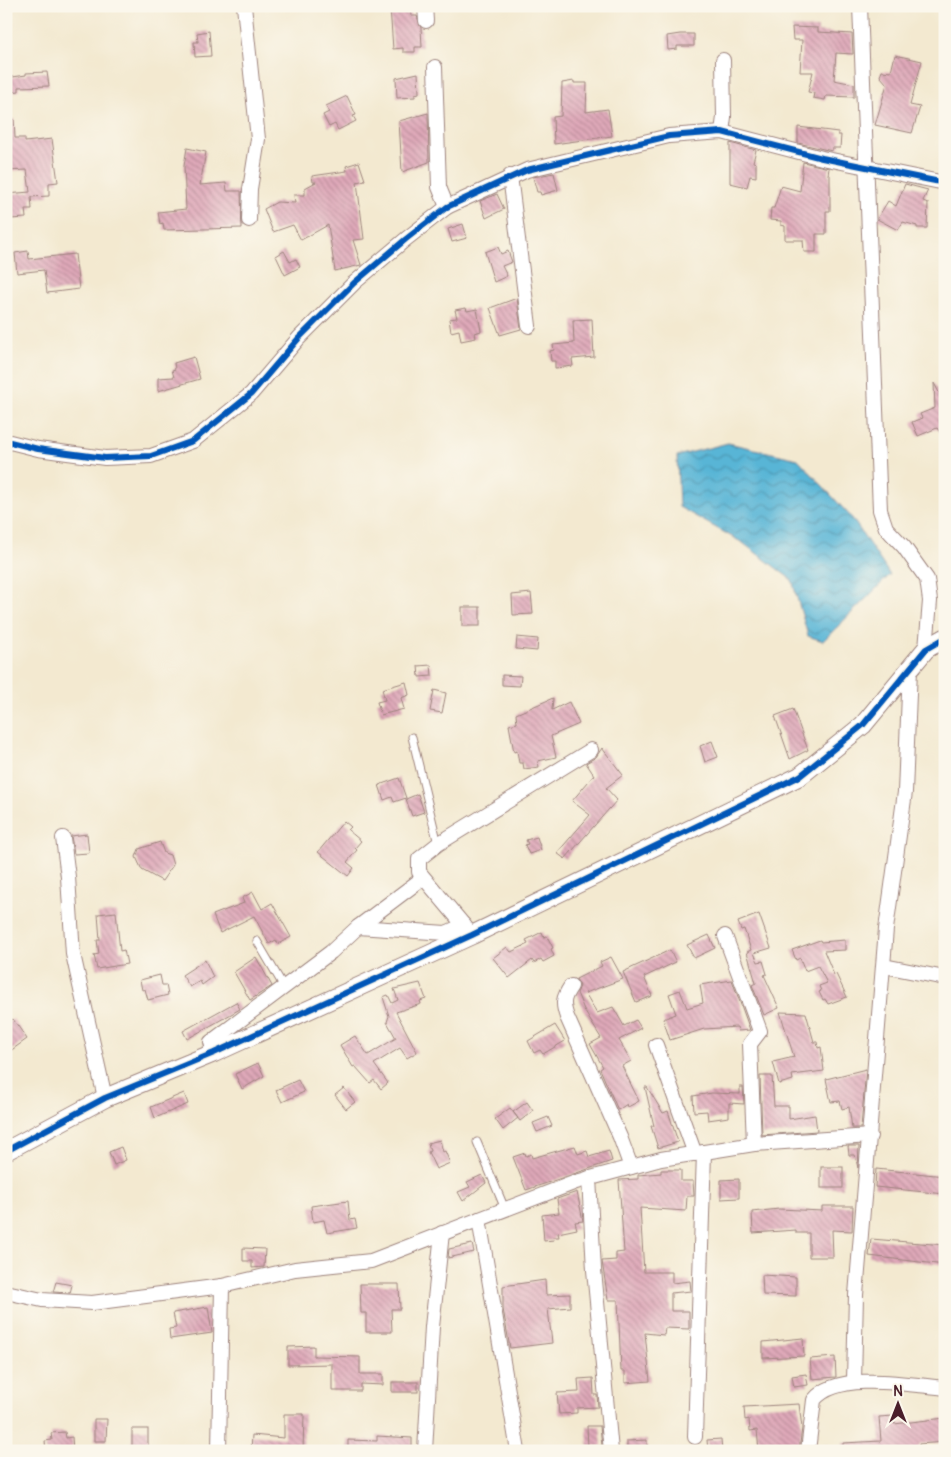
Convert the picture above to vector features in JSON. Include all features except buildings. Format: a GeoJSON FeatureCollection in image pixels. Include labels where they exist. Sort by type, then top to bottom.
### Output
{"type":"FeatureCollection","features":[{"type":"Feature","properties":{"kind":"street"},"geometry":{"type":"LineString","coordinates":[[244,6],[258,139],[250,189],[249,220]]}},
{"type":"Feature","properties":{"kind":"street"},"geometry":{"type":"LineString","coordinates":[[425,6],[426,21]]}},
{"type":"Feature","properties":{"kind":"street"},"geometry":{"type":"LineString","coordinates":[[860,6],[880,510],[886,528],[904,547],[927,579],[930,601],[926,649]]}},
{"type":"Feature","properties":{"kind":"street"},"geometry":{"type":"LineString","coordinates":[[722,132],[724,117],[723,60]]}},
{"type":"Feature","properties":{"kind":"street"},"geometry":{"type":"LineString","coordinates":[[436,67],[439,187],[447,207]]}},
{"type":"Feature","properties":{"kind":"street"},"geometry":{"type":"LineString","coordinates":[[6,441],[38,450],[105,458],[150,456],[193,441],[251,394],[299,338],[354,283],[447,207],[510,176],[591,153],[668,136],[722,132],[867,167],[945,183]]}},
{"type":"Feature","properties":{"kind":"street"},"geometry":{"type":"LineString","coordinates":[[510,176],[529,326]]}},
{"type":"Feature","properties":{"kind":"street"},"geometry":{"type":"LineString","coordinates":[[6,1151],[105,1098],[214,1053],[468,930],[800,776],[863,725],[926,649],[945,638]]}},
{"type":"Feature","properties":{"kind":"street"},"geometry":{"type":"LineString","coordinates":[[854,1381],[856,1295],[886,929],[905,792],[910,669]]}},
{"type":"Feature","properties":{"kind":"street"},"geometry":{"type":"LineString","coordinates":[[468,930],[419,872],[419,860],[438,844],[591,750]]}},
{"type":"Feature","properties":{"kind":"street"},"geometry":{"type":"LineString","coordinates":[[63,838],[73,954],[105,1098]]}},
{"type":"Feature","properties":{"kind":"street"},"geometry":{"type":"LineString","coordinates":[[214,1053],[211,1042],[331,952],[358,927],[424,878]]}},
{"type":"Feature","properties":{"kind":"street"},"geometry":{"type":"LineString","coordinates":[[358,927],[446,933],[468,930]]}},
{"type":"Feature","properties":{"kind":"street"},"geometry":{"type":"LineString","coordinates":[[725,936],[760,1031],[750,1044],[754,1144]]}},
{"type":"Feature","properties":{"kind":"street"},"geometry":{"type":"LineString","coordinates":[[884,966],[945,978]]}},
{"type":"Feature","properties":{"kind":"street"},"geometry":{"type":"LineString","coordinates":[[571,986],[564,997],[563,1005],[631,1167]]}},
{"type":"Feature","properties":{"kind":"street"},"geometry":{"type":"LineString","coordinates":[[656,1045],[700,1153],[695,1438]]}},
{"type":"Feature","properties":{"kind":"street"},"geometry":{"type":"LineString","coordinates":[[6,1292],[42,1300],[92,1303],[222,1286],[295,1269],[371,1261],[589,1178],[631,1167],[754,1144],[870,1136]]}},
{"type":"Feature","properties":{"kind":"street"},"geometry":{"type":"LineString","coordinates":[[589,1178],[594,1270],[611,1451]]}},
{"type":"Feature","properties":{"kind":"street"},"geometry":{"type":"LineString","coordinates":[[479,1219],[518,1451]]}},
{"type":"Feature","properties":{"kind":"street"},"geometry":{"type":"LineString","coordinates":[[425,1451],[432,1327],[442,1233]]}},
{"type":"Feature","properties":{"kind":"street"},"geometry":{"type":"LineString","coordinates":[[219,1451],[222,1286]]}},
{"type":"Feature","properties":{"kind":"street"},"geometry":{"type":"LineString","coordinates":[[808,1451],[814,1400],[823,1392],[854,1381],[945,1388]]}},
{"type":"Feature","properties":{"kind":"lane"},"geometry":{"type":"LineString","coordinates":[[412,738],[438,844]]}},
{"type":"Feature","properties":{"kind":"lane"},"geometry":{"type":"LineString","coordinates":[[257,941],[284,987]]}},
{"type":"Feature","properties":{"kind":"lane"},"geometry":{"type":"LineString","coordinates":[[477,1142],[498,1187],[505,1209]]}},
{"type":"Feature","properties":{"kind":"water"},"geometry":{"type":"Polygon","coordinates":[[[728,443],[798,459],[852,518],[890,575],[823,641],[808,636],[792,580],[743,543],[679,507],[677,456],[728,443]]]}},
{"type":"Feature","properties":{"kind":"cycle path"},"geometry":{"type":"LineString","coordinates":[[6,441],[38,449],[105,458],[151,456],[193,441],[251,394],[299,338],[354,283],[406,239],[447,207],[527,170],[669,136],[722,132],[822,158],[945,183]]}},
{"type":"Feature","properties":{"kind":"cycle path"},"geometry":{"type":"LineString","coordinates":[[6,1151],[105,1098],[214,1053],[472,935],[800,776],[863,725],[926,649],[945,638]]}}]}
